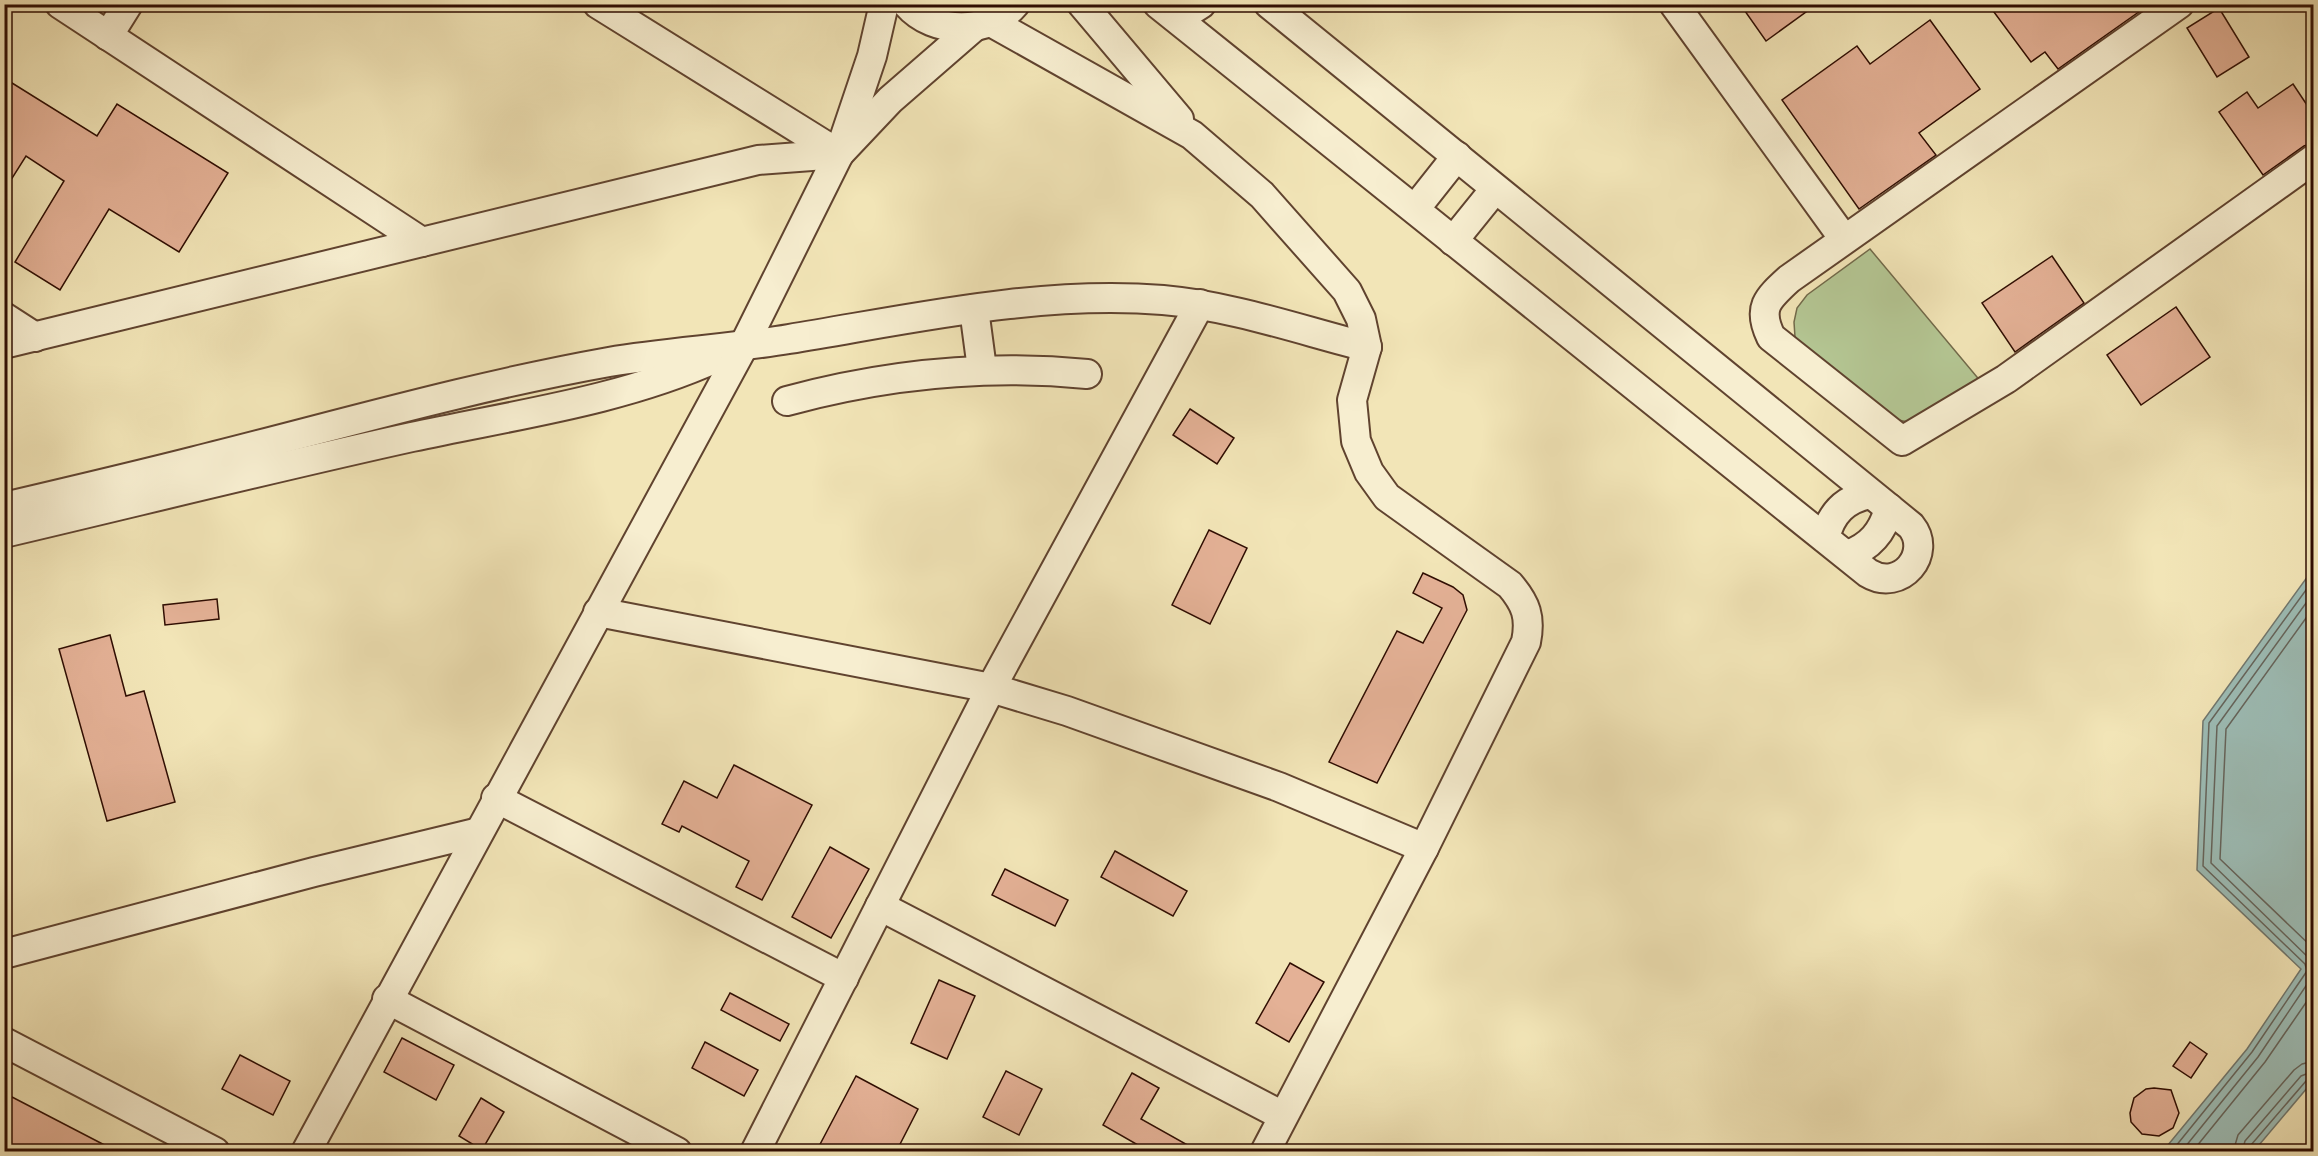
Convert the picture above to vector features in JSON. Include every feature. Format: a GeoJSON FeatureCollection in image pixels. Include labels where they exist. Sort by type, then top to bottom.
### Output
{"type":"FeatureCollection","features":[{"type":"Feature","properties":{"kind":"street"},"geometry":{"type":"LineString","coordinates":[[60,4],[422,242]]}},
{"type":"Feature","properties":{"kind":"street"},"geometry":{"type":"LineString","coordinates":[[108,36],[128,4]]}},
{"type":"Feature","properties":{"kind":"street"},"geometry":{"type":"LineString","coordinates":[[598,4],[839,154]]}},
{"type":"Feature","properties":{"kind":"street"},"geometry":{"type":"LineString","coordinates":[[306,1152],[496,798],[743,347],[839,154],[872,56],[884,4]]}},
{"type":"Feature","properties":{"kind":"street"},"geometry":{"type":"LineString","coordinates":[[907,4],[930,22],[952,27],[982,24],[1192,135]]}},
{"type":"Feature","properties":{"kind":"street"},"geometry":{"type":"LineString","coordinates":[[4,344],[758,160],[839,154],[890,100],[982,24],[1015,4]]}},
{"type":"Feature","properties":{"kind":"street"},"geometry":{"type":"LineString","coordinates":[[1082,4],[1192,135],[1262,195],[1347,291],[1361,319],[1367,347],[1352,400],[1356,441],[1369,472],[1387,496],[1510,585],[1525,602],[1530,625],[1526,642],[1424,848],[1264,1152]]}},
{"type":"Feature","properties":{"kind":"street"},"geometry":{"type":"LineString","coordinates":[[1167,11],[1187,14],[1201,4]]}},
{"type":"Feature","properties":{"kind":"street"},"geometry":{"type":"LineString","coordinates":[[1167,11],[1878,578],[1891,580],[1901,575],[1912,563],[1919,551],[1917,533],[1269,4]]}},
{"type":"Feature","properties":{"kind":"street"},"geometry":{"type":"LineString","coordinates":[[1674,4],[1844,239]]}},
{"type":"Feature","properties":{"kind":"street"},"geometry":{"type":"LineString","coordinates":[[2179,4],[1844,239],[1772,294],[1764,308],[1764,322],[1771,337],[1902,441],[2006,379],[2313,159]]}},
{"type":"Feature","properties":{"kind":"street"},"geometry":{"type":"LineString","coordinates":[[1414,209],[1457,156]]}},
{"type":"Feature","properties":{"kind":"street"},"geometry":{"type":"LineString","coordinates":[[1453,241],[1495,189]]}},
{"type":"Feature","properties":{"kind":"street"},"geometry":{"type":"LineString","coordinates":[[4,507],[194,462],[425,401],[609,362],[743,347],[974,309],[1085,298],[1200,304],[1367,347]]}},
{"type":"Feature","properties":{"kind":"street"},"geometry":{"type":"LineString","coordinates":[[755,1152],[991,688],[1200,304]]}},
{"type":"Feature","properties":{"kind":"street"},"geometry":{"type":"LineString","coordinates":[[974,309],[982,369]]}},
{"type":"Feature","properties":{"kind":"street"},"geometry":{"type":"LineString","coordinates":[[4,317],[34,336]]}},
{"type":"Feature","properties":{"kind":"street"},"geometry":{"type":"LineString","coordinates":[[4,533],[306,460],[630,388],[678,374],[743,347]]}},
{"type":"Feature","properties":{"kind":"street"},"geometry":{"type":"LineString","coordinates":[[787,401],[874,381],[982,369],[1087,374]]}},
{"type":"Feature","properties":{"kind":"street"},"geometry":{"type":"LineString","coordinates":[[1836,546],[1828,526],[1840,508],[1849,501],[1880,501]]}},
{"type":"Feature","properties":{"kind":"street"},"geometry":{"type":"LineString","coordinates":[[1836,546],[1872,541],[1883,526],[1880,501]]}},
{"type":"Feature","properties":{"kind":"street"},"geometry":{"type":"LineString","coordinates":[[598,612],[991,688],[1077,714],[1279,787],[1424,848]]}},
{"type":"Feature","properties":{"kind":"street"},"geometry":{"type":"LineString","coordinates":[[496,798],[844,978]]}},
{"type":"Feature","properties":{"kind":"street"},"geometry":{"type":"LineString","coordinates":[[4,954],[314,872],[478,832]]}},
{"type":"Feature","properties":{"kind":"street"},"geometry":{"type":"LineString","coordinates":[[880,906],[1283,1116]]}},
{"type":"Feature","properties":{"kind":"street"},"geometry":{"type":"LineString","coordinates":[[387,999],[677,1152]]}},
{"type":"Feature","properties":{"kind":"street"},"geometry":{"type":"LineString","coordinates":[[4,1042],[214,1152]]}},
{"type":"Feature","properties":{"kind":"green space"},"geometry":{"type":"Polygon","coordinates":[[[1870,249],[1987,389],[1919,424],[1898,420],[1880,411],[1819,364],[1795,337],[1794,322],[1797,308],[1807,295],[1870,249]]]}},
{"type":"Feature","properties":{"kind":"water"},"geometry":{"type":"Polygon","coordinates":[[[2313,569],[2313,1081],[2254,1151],[2163,1151],[2247,1049],[2301,969],[2197,870],[2203,721],[2313,569]]]}},
{"type":"Feature","properties":{"kind":"building"},"geometry":{"type":"Polygon","coordinates":[[[1740,4],[1817,4],[1766,41],[1740,4]]]}},
{"type":"Feature","properties":{"kind":"building"},"geometry":{"type":"Polygon","coordinates":[[[1988,4],[2150,4],[2058,69],[2045,52],[2031,62],[1988,4]]]}},
{"type":"Feature","properties":{"kind":"building"},"geometry":{"type":"Polygon","coordinates":[[[2219,8],[2249,57],[2217,77],[2187,28],[2219,8]]]}},
{"type":"Feature","properties":{"kind":"building"},"geometry":{"type":"Polygon","coordinates":[[[1930,20],[1980,89],[1919,133],[1936,155],[1859,209],[1782,100],[1857,46],[1870,64],[1930,20]]]}},
{"type":"Feature","properties":{"kind":"building"},"geometry":{"type":"Polygon","coordinates":[[[4,78],[97,136],[117,104],[228,173],[179,252],[109,209],[60,290],[15,262],[64,181],[26,156],[4,191],[4,78]]]}},
{"type":"Feature","properties":{"kind":"building"},"geometry":{"type":"Polygon","coordinates":[[[2293,84],[2313,114],[2313,143],[2304,146],[2263,175],[2219,112],[2247,92],[2258,108],[2293,84]]]}},
{"type":"Feature","properties":{"kind":"building"},"geometry":{"type":"Polygon","coordinates":[[[2052,256],[2084,303],[2015,352],[1982,303],[2052,256]]]}},
{"type":"Feature","properties":{"kind":"building"},"geometry":{"type":"Polygon","coordinates":[[[2176,307],[2210,357],[2141,405],[2107,355],[2176,307]]]}},
{"type":"Feature","properties":{"kind":"building"},"geometry":{"type":"Polygon","coordinates":[[[1190,409],[1234,438],[1217,464],[1173,435],[1190,409]]]}},
{"type":"Feature","properties":{"kind":"building"},"geometry":{"type":"Polygon","coordinates":[[[1209,530],[1247,548],[1210,624],[1172,605],[1209,530]]]}},
{"type":"Feature","properties":{"kind":"building"},"geometry":{"type":"Polygon","coordinates":[[[1423,573],[1453,587],[1463,595],[1467,610],[1377,783],[1329,762],[1397,631],[1423,643],[1442,608],[1413,593],[1423,573]]]}},
{"type":"Feature","properties":{"kind":"building"},"geometry":{"type":"Polygon","coordinates":[[[217,599],[219,619],[165,625],[163,605],[217,599]]]}},
{"type":"Feature","properties":{"kind":"building"},"geometry":{"type":"Polygon","coordinates":[[[110,635],[126,696],[144,691],[175,802],[107,821],[59,649],[110,635]]]}},
{"type":"Feature","properties":{"kind":"building"},"geometry":{"type":"Polygon","coordinates":[[[734,765],[812,805],[762,900],[736,887],[749,861],[682,826],[679,832],[662,824],[684,781],[717,798],[734,765]]]}},
{"type":"Feature","properties":{"kind":"building"},"geometry":{"type":"Polygon","coordinates":[[[830,847],[869,869],[831,938],[792,917],[830,847]]]}},
{"type":"Feature","properties":{"kind":"building"},"geometry":{"type":"Polygon","coordinates":[[[1115,851],[1187,891],[1173,916],[1101,877],[1115,851]]]}},
{"type":"Feature","properties":{"kind":"building"},"geometry":{"type":"Polygon","coordinates":[[[1005,869],[1068,900],[1055,926],[992,895],[1005,869]]]}},
{"type":"Feature","properties":{"kind":"building"},"geometry":{"type":"Polygon","coordinates":[[[1290,963],[1324,982],[1289,1042],[1256,1023],[1290,963]]]}},
{"type":"Feature","properties":{"kind":"building"},"geometry":{"type":"Polygon","coordinates":[[[939,980],[975,996],[947,1059],[911,1043],[939,980]]]}},
{"type":"Feature","properties":{"kind":"building"},"geometry":{"type":"Polygon","coordinates":[[[730,993],[789,1024],[780,1041],[721,1010],[730,993]]]}},
{"type":"Feature","properties":{"kind":"building"},"geometry":{"type":"Polygon","coordinates":[[[402,1038],[454,1065],[436,1100],[384,1072],[402,1038]]]}},
{"type":"Feature","properties":{"kind":"building"},"geometry":{"type":"Polygon","coordinates":[[[705,1042],[758,1070],[744,1096],[692,1068],[705,1042]]]}},
{"type":"Feature","properties":{"kind":"building"},"geometry":{"type":"Polygon","coordinates":[[[2190,1042],[2207,1054],[2191,1078],[2173,1066],[2190,1042]]]}},
{"type":"Feature","properties":{"kind":"building"},"geometry":{"type":"Polygon","coordinates":[[[240,1055],[290,1081],[273,1115],[222,1089],[240,1055]]]}},
{"type":"Feature","properties":{"kind":"building"},"geometry":{"type":"Polygon","coordinates":[[[1006,1071],[1042,1089],[1019,1135],[983,1117],[1006,1071]]]}},
{"type":"Feature","properties":{"kind":"building"},"geometry":{"type":"Polygon","coordinates":[[[1132,1073],[1159,1088],[1141,1119],[1200,1152],[1150,1152],[1103,1125],[1132,1073]]]}},
{"type":"Feature","properties":{"kind":"building"},"geometry":{"type":"Polygon","coordinates":[[[856,1076],[918,1109],[896,1152],[816,1152],[856,1076]]]}},
{"type":"Feature","properties":{"kind":"building"},"geometry":{"type":"Polygon","coordinates":[[[2146,1089],[2171,1090],[2179,1113],[2173,1128],[2159,1136],[2142,1134],[2131,1122],[2130,1113],[2134,1098],[2146,1089]]]}},
{"type":"Feature","properties":{"kind":"building"},"geometry":{"type":"Polygon","coordinates":[[[12,1097],[118,1152],[4,1152],[4,1112],[12,1097]]]}},
{"type":"Feature","properties":{"kind":"building"},"geometry":{"type":"Polygon","coordinates":[[[481,1098],[504,1112],[482,1150],[459,1136],[481,1098]]]}}]}
